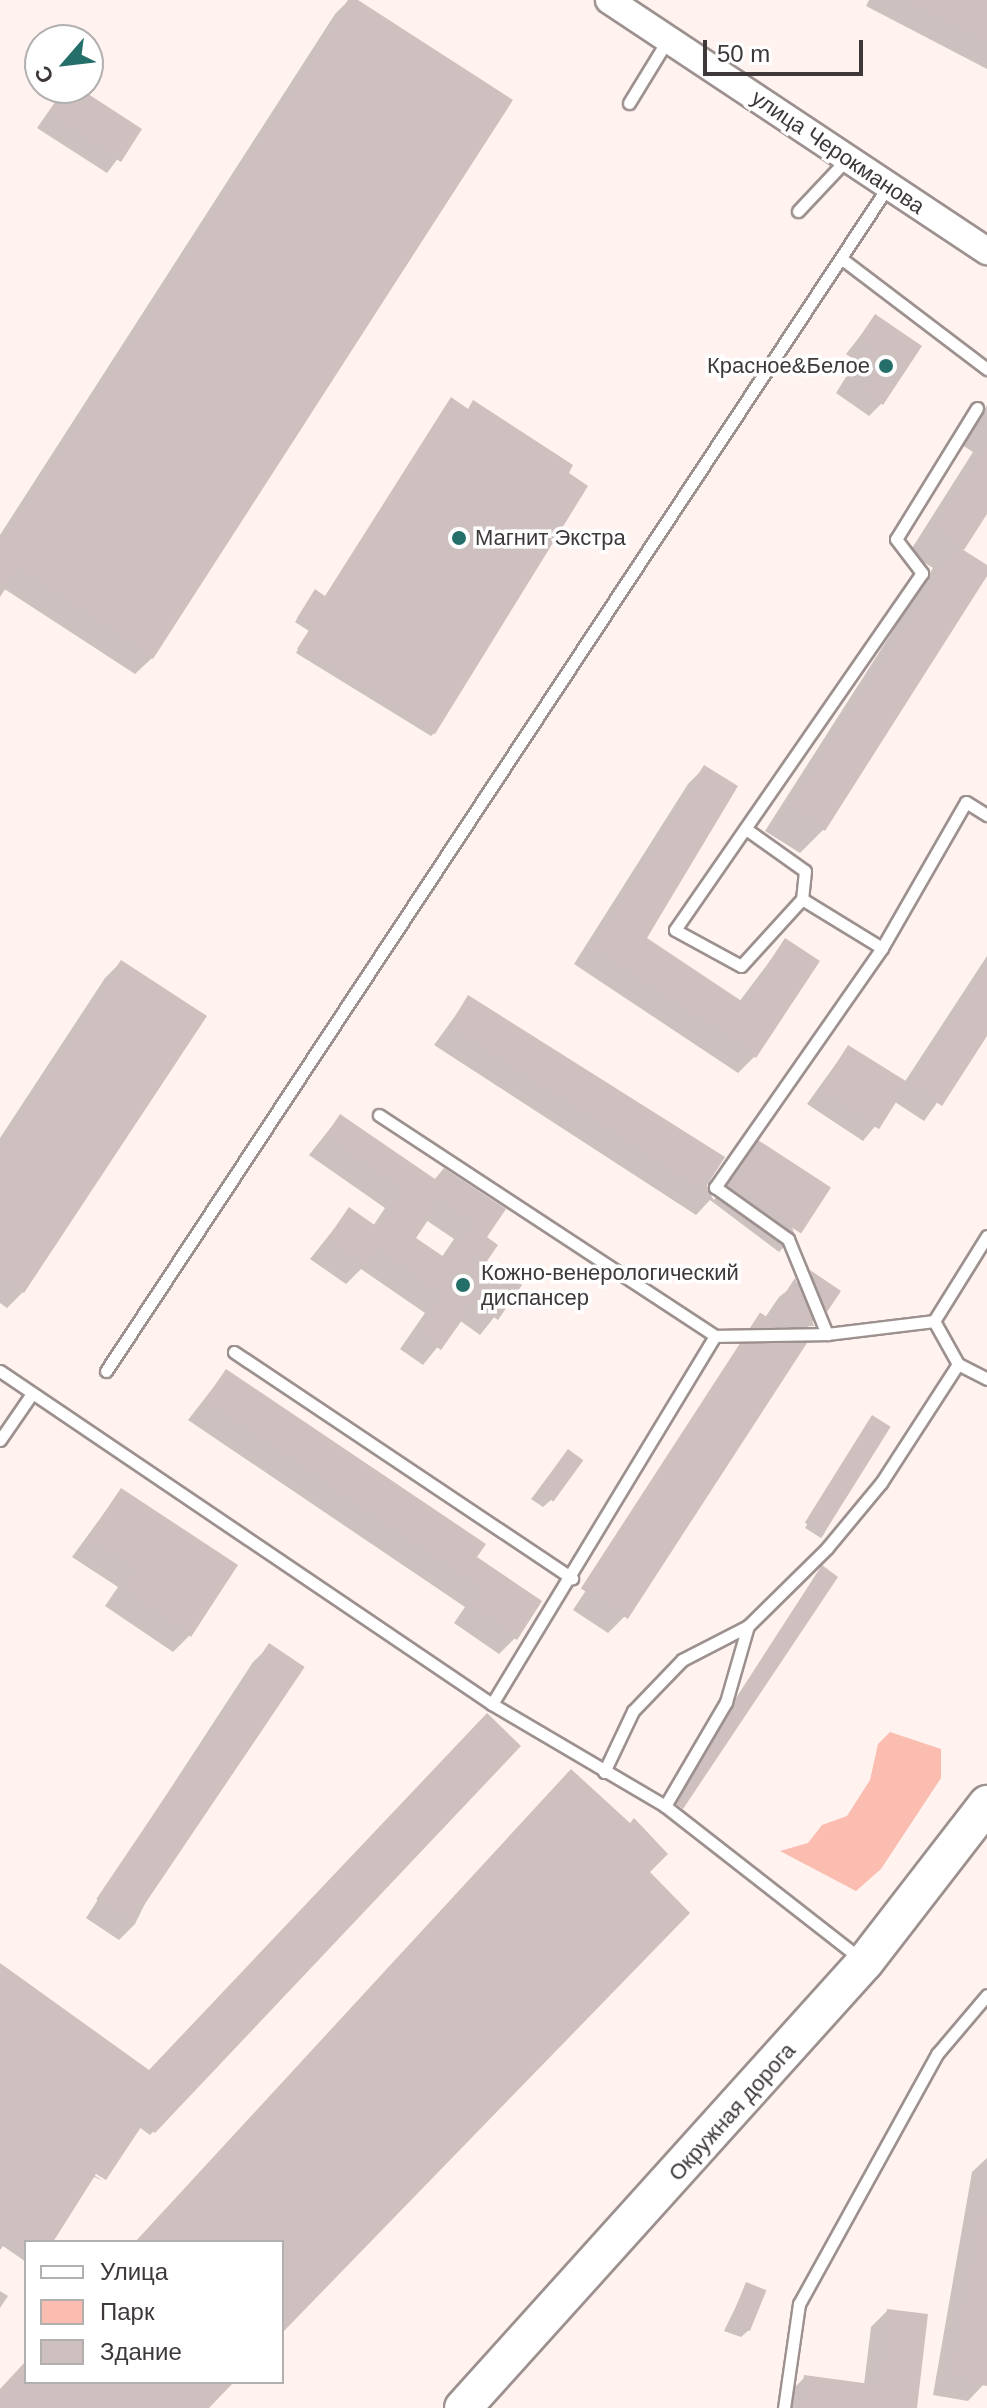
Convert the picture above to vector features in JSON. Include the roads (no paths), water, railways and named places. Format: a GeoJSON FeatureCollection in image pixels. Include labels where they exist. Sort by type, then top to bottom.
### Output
{"type":"FeatureCollection","features":[{"type":"Feature","properties":{"kind":"highway","name":"Окружная дорога"},"geometry":{"type":"LineString","coordinates":[[463,2408],[865,1962],[987,1804]]}},
{"type":"Feature","properties":{"kind":"street","name":"улица Черокманова"},"geometry":{"type":"LineString","coordinates":[[609,0],[987,251]]}},
{"type":"Feature","properties":{"kind":"lane"},"geometry":{"type":"LineString","coordinates":[[629,103],[669,39]]}},
{"type":"Feature","properties":{"kind":"lane"},"geometry":{"type":"LineString","coordinates":[[798,211],[848,158]]}},
{"type":"Feature","properties":{"kind":"lane"},"geometry":{"type":"LineString","coordinates":[[106,1371],[889,185]]}},
{"type":"Feature","properties":{"kind":"lane"},"geometry":{"type":"LineString","coordinates":[[842,259],[987,369]]}},
{"type":"Feature","properties":{"kind":"lane"},"geometry":{"type":"LineString","coordinates":[[746,829],[805,871],[802,899],[741,966],[675,930],[922,573],[896,539],[977,408]]}},
{"type":"Feature","properties":{"kind":"lane"},"geometry":{"type":"LineString","coordinates":[[827,1334],[788,1239],[715,1187],[882,948],[966,802],[987,815]]}},
{"type":"Feature","properties":{"kind":"lane"},"geometry":{"type":"LineString","coordinates":[[802,899],[882,948]]}},
{"type":"Feature","properties":{"kind":"lane"},"geometry":{"type":"LineString","coordinates":[[379,1115],[715,1336],[827,1334],[934,1321]]}},
{"type":"Feature","properties":{"kind":"lane"},"geometry":{"type":"LineString","coordinates":[[934,1321],[987,1236]]}},
{"type":"Feature","properties":{"kind":"lane"},"geometry":{"type":"LineString","coordinates":[[934,1321],[958,1364],[987,1379]]}},
{"type":"Feature","properties":{"kind":"lane"},"geometry":{"type":"LineString","coordinates":[[492,1704],[572,1578],[715,1336]]}},
{"type":"Feature","properties":{"kind":"lane"},"geometry":{"type":"LineString","coordinates":[[234,1352],[572,1578]]}},
{"type":"Feature","properties":{"kind":"lane"},"geometry":{"type":"LineString","coordinates":[[604,1772],[633,1711],[682,1660],[748,1626],[827,1548],[881,1483],[958,1364]]}},
{"type":"Feature","properties":{"kind":"lane"},"geometry":{"type":"LineString","coordinates":[[0,1371],[31,1395],[492,1704],[665,1806],[865,1962]]}},
{"type":"Feature","properties":{"kind":"lane"},"geometry":{"type":"LineString","coordinates":[[0,1440],[31,1395]]}},
{"type":"Feature","properties":{"kind":"lane"},"geometry":{"type":"LineString","coordinates":[[665,1806],[726,1702],[748,1626]]}},
{"type":"Feature","properties":{"kind":"lane"},"geometry":{"type":"LineString","coordinates":[[784,2408],[799,2304],[937,2054],[987,1995]]}},
{"type":"Feature","properties":{"kind":"place","name":"Красное&Белое"},"geometry":{"type":"Point","coordinates":[886,366]}},
{"type":"Feature","properties":{"kind":"place","name":"Магнит Экстра"},"geometry":{"type":"Point","coordinates":[459,538]}},
{"type":"Feature","properties":{"kind":"place","name":"Кожно-венерологический диспансер"},"geometry":{"type":"Point","coordinates":[463,1285]}}]}
